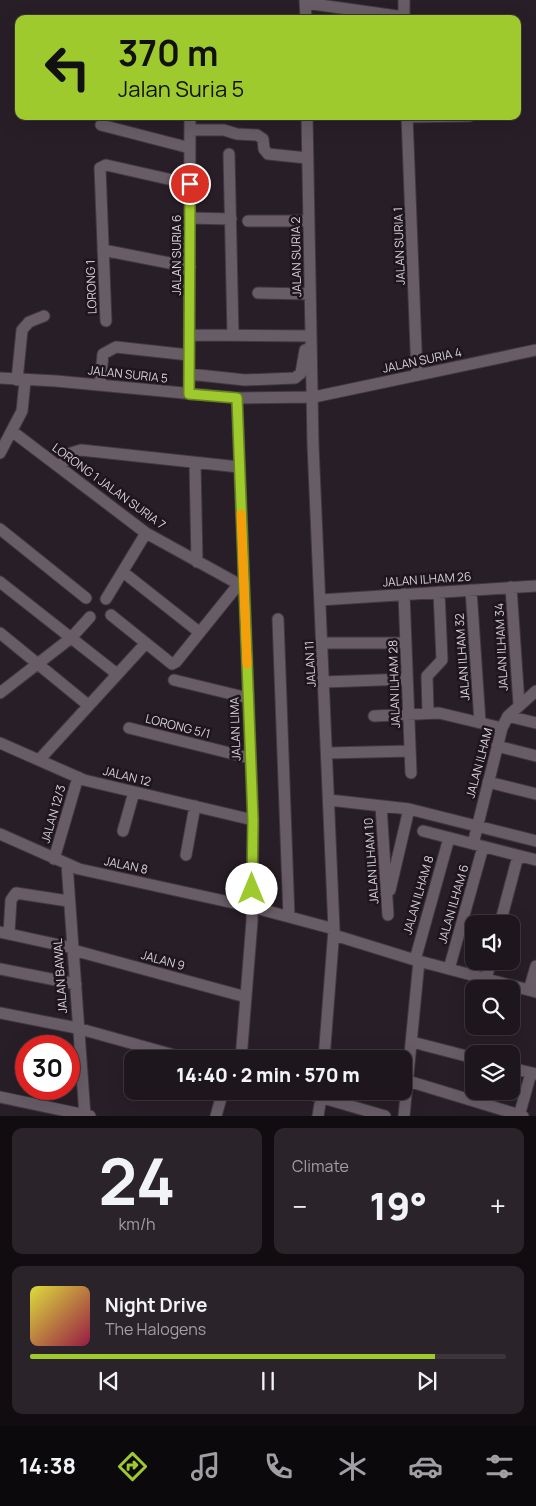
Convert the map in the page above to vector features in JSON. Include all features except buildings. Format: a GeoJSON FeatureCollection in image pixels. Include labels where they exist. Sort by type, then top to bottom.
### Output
{"type":"FeatureCollection","features":[{"type":"Feature","properties":{"kind":"street"},"geometry":{"type":"LineString","coordinates":[[404,0],[404,15]]}},
{"type":"Feature","properties":{"kind":"street"},"geometry":{"type":"LineString","coordinates":[[306,15],[305,1],[387,15]]}},
{"type":"Feature","properties":{"kind":"street","name":"JALAN SURIA 6"},"geometry":{"type":"LineString","coordinates":[[189,394],[190,120]]}},
{"type":"Feature","properties":{"kind":"street","name":"JALAN SURIA 2"},"geometry":{"type":"LineString","coordinates":[[307,120],[311,348],[314,397]]}},
{"type":"Feature","properties":{"kind":"street","name":"JALAN SURIA 1"},"geometry":{"type":"LineString","coordinates":[[407,120],[418,375]]}},
{"type":"Feature","properties":{"kind":"street"},"geometry":{"type":"LineString","coordinates":[[100,125],[190,148]]}},
{"type":"Feature","properties":{"kind":"street"},"geometry":{"type":"LineString","coordinates":[[190,130],[224,130],[236,134],[257,135],[263,139],[264,149],[268,154],[307,158]]}},
{"type":"Feature","properties":{"kind":"street"},"geometry":{"type":"LineString","coordinates":[[230,154],[233,335]]}},
{"type":"Feature","properties":{"kind":"street"},"geometry":{"type":"LineString","coordinates":[[103,250],[100,168],[106,165],[190,184]]}},
{"type":"Feature","properties":{"kind":"street"},"geometry":{"type":"LineString","coordinates":[[190,218],[230,219]]}},
{"type":"Feature","properties":{"kind":"street"},"geometry":{"type":"LineString","coordinates":[[248,221],[309,221]]}},
{"type":"Feature","properties":{"kind":"street","name":"LORONG 1"},"geometry":{"type":"LineString","coordinates":[[106,321],[103,250],[190,267]]}},
{"type":"Feature","properties":{"kind":"street"},"geometry":{"type":"LineString","coordinates":[[258,293],[310,294]]}},
{"type":"Feature","properties":{"kind":"street"},"geometry":{"type":"LineString","coordinates":[[0,453],[12,432],[24,404],[21,380],[22,330],[28,322],[44,316]]}},
{"type":"Feature","properties":{"kind":"street"},"geometry":{"type":"LineString","coordinates":[[189,335],[311,336]]}},
{"type":"Feature","properties":{"kind":"street"},"geometry":{"type":"LineString","coordinates":[[100,385],[103,354],[109,349],[116,347],[189,355]]}},
{"type":"Feature","properties":{"kind":"street"},"geometry":{"type":"LineString","coordinates":[[189,374],[245,380],[294,378],[301,373],[305,350],[311,348]]}},
{"type":"Feature","properties":{"kind":"street","name":"JALAN SURIA 4"},"geometry":{"type":"LineString","coordinates":[[314,397],[536,350]]}},
{"type":"Feature","properties":{"kind":"street","name":"JALAN SURIA 5"},"geometry":{"type":"LineString","coordinates":[[0,378],[56,381],[237,398],[314,397]]}},
{"type":"Feature","properties":{"kind":"street","name":"JALAN 11"},"geometry":{"type":"LineString","coordinates":[[314,397],[313,445],[328,753],[334,932],[325,1050]]}},
{"type":"Feature","properties":{"kind":"street","name":"JALAN LIMA"},"geometry":{"type":"LineString","coordinates":[[237,398],[241,586],[253,820],[252,907],[243,1050]]}},
{"type":"Feature","properties":{"kind":"street","name":"LORONG 1 JALAN SURIA 7"},"geometry":{"type":"LineString","coordinates":[[12,432],[146,533],[241,586]]}},
{"type":"Feature","properties":{"kind":"street"},"geometry":{"type":"LineString","coordinates":[[58,467],[71,453],[81,450],[239,467]]}},
{"type":"Feature","properties":{"kind":"street"},"geometry":{"type":"LineString","coordinates":[[195,462],[197,562]]}},
{"type":"Feature","properties":{"kind":"street"},"geometry":{"type":"LineString","coordinates":[[0,529],[86,598]]}},
{"type":"Feature","properties":{"kind":"street"},"geometry":{"type":"LineString","coordinates":[[106,599],[146,533]]}},
{"type":"Feature","properties":{"kind":"street"},"geometry":{"type":"LineString","coordinates":[[123,572],[199,632]]}},
{"type":"Feature","properties":{"kind":"street"},"geometry":{"type":"LineString","coordinates":[[0,582],[117,674]]}},
{"type":"Feature","properties":{"kind":"street"},"geometry":{"type":"LineString","coordinates":[[110,615],[172,664],[176,662],[199,632],[241,586]]}},
{"type":"Feature","properties":{"kind":"street","name":"JALAN ILHAM 26"},"geometry":{"type":"LineString","coordinates":[[320,600],[536,586]]}},
{"type":"Feature","properties":{"kind":"street","name":"JALAN ILHAM 34"},"geometry":{"type":"LineString","coordinates":[[511,587],[519,704]]}},
{"type":"Feature","properties":{"kind":"street","name":"JALAN ILHAM 32"},"geometry":{"type":"LineString","coordinates":[[471,590],[480,722]]}},
{"type":"Feature","properties":{"kind":"street"},"geometry":{"type":"LineString","coordinates":[[428,713],[427,676],[442,660],[439,592]]}},
{"type":"Feature","properties":{"kind":"street","name":"JALAN ILHAM 28"},"geometry":{"type":"LineString","coordinates":[[404,594],[411,772]]}},
{"type":"Feature","properties":{"kind":"street"},"geometry":{"type":"LineString","coordinates":[[0,693],[71,638],[90,617]]}},
{"type":"Feature","properties":{"kind":"street"},"geometry":{"type":"LineString","coordinates":[[278,619],[289,917]]}},
{"type":"Feature","properties":{"kind":"street"},"geometry":{"type":"LineString","coordinates":[[0,633],[88,705]]}},
{"type":"Feature","properties":{"kind":"street"},"geometry":{"type":"LineString","coordinates":[[39,760],[146,643]]}},
{"type":"Feature","properties":{"kind":"street"},"geometry":{"type":"LineString","coordinates":[[322,643],[406,643]]}},
{"type":"Feature","properties":{"kind":"street"},"geometry":{"type":"LineString","coordinates":[[324,682],[407,678]]}},
{"type":"Feature","properties":{"kind":"street"},"geometry":{"type":"LineString","coordinates":[[174,680],[248,698]]}},
{"type":"Feature","properties":{"kind":"street","name":"JALAN ILHAM"},"geometry":{"type":"LineString","coordinates":[[478,845],[477,826],[502,728],[508,716],[536,690]]}},
{"type":"Feature","properties":{"kind":"street"},"geometry":{"type":"LineString","coordinates":[[374,716],[428,713],[451,714],[502,728]]}},
{"type":"Feature","properties":{"kind":"street"},"geometry":{"type":"LineString","coordinates":[[508,716],[536,723]]}},
{"type":"Feature","properties":{"kind":"street","name":"LORONG 5/1"},"geometry":{"type":"LineString","coordinates":[[129,728],[250,758]]}},
{"type":"Feature","properties":{"kind":"street","name":"JALAN 12"},"geometry":{"type":"LineString","coordinates":[[0,743],[78,777],[253,820]]}},
{"type":"Feature","properties":{"kind":"street"},"geometry":{"type":"LineString","coordinates":[[497,746],[536,756]]}},
{"type":"Feature","properties":{"kind":"street"},"geometry":{"type":"LineString","coordinates":[[328,753],[410,751]]}},
{"type":"Feature","properties":{"kind":"street","name":"JALAN 12/3"},"geometry":{"type":"LineString","coordinates":[[54,859],[78,777]]}},
{"type":"Feature","properties":{"kind":"street"},"geometry":{"type":"LineString","coordinates":[[488,782],[536,794]]}},
{"type":"Feature","properties":{"kind":"street"},"geometry":{"type":"LineString","coordinates":[[123,831],[134,792]]}},
{"type":"Feature","properties":{"kind":"street"},"geometry":{"type":"LineString","coordinates":[[329,800],[409,809],[536,841]]}},
{"type":"Feature","properties":{"kind":"street"},"geometry":{"type":"LineString","coordinates":[[186,855],[195,806]]}},
{"type":"Feature","properties":{"kind":"street","name":"JALAN ILHAM 10"},"geometry":{"type":"LineString","coordinates":[[381,806],[388,915]]}},
{"type":"Feature","properties":{"kind":"street"},"geometry":{"type":"LineString","coordinates":[[387,901],[409,809]]}},
{"type":"Feature","properties":{"kind":"street"},"geometry":{"type":"LineString","coordinates":[[423,831],[536,860]]}},
{"type":"Feature","properties":{"kind":"street","name":"JALAN 8"},"geometry":{"type":"LineString","coordinates":[[0,834],[67,864],[289,917],[417,960],[533,991]]}},
{"type":"Feature","properties":{"kind":"street","name":"JALAN ILHAM 8"},"geometry":{"type":"LineString","coordinates":[[411,1050],[417,960],[449,838]]}},
{"type":"Feature","properties":{"kind":"street","name":"JALAN ILHAM 6"},"geometry":{"type":"LineString","coordinates":[[449,969],[478,845]]}},
{"type":"Feature","properties":{"kind":"street"},"geometry":{"type":"LineString","coordinates":[[502,915],[518,856]]}},
{"type":"Feature","properties":{"kind":"street","name":"JALAN BAWAL"},"geometry":{"type":"LineString","coordinates":[[67,864],[68,901],[76,984],[77,1028],[87,1116]]}},
{"type":"Feature","properties":{"kind":"street"},"geometry":{"type":"LineString","coordinates":[[4,933],[11,900],[16,893],[68,901]]}},
{"type":"Feature","properties":{"kind":"street","name":"JALAN 9"},"geometry":{"type":"LineString","coordinates":[[4,933],[73,949],[246,997]]}},
{"type":"Feature","properties":{"kind":"street"},"geometry":{"type":"LineString","coordinates":[[533,991],[536,966]]}},
{"type":"Feature","properties":{"kind":"street"},"geometry":{"type":"LineString","coordinates":[[0,970],[76,984]]}},
{"type":"Feature","properties":{"kind":"street"},"geometry":{"type":"LineString","coordinates":[[486,979],[488,970]]}},
{"type":"Feature","properties":{"kind":"street"},"geometry":{"type":"LineString","coordinates":[[0,1013],[77,1028],[156,1050]]}},
{"type":"Feature","properties":{"kind":"street"},"geometry":{"type":"LineString","coordinates":[[412,1042],[465,1056]]}},
{"type":"Feature","properties":{"kind":"street"},"geometry":{"type":"LineString","coordinates":[[412,1082],[520,1116],[534,1074],[520,1070]]}},
{"type":"Feature","properties":{"kind":"street"},"geometry":{"type":"LineString","coordinates":[[0,1097],[87,1116]]}},
{"type":"Feature","properties":{"kind":"street"},"geometry":{"type":"LineString","coordinates":[[216,1116],[220,1100]]}},
{"type":"Feature","properties":{"kind":"street"},"geometry":{"type":"LineString","coordinates":[[318,1116],[320,1100]]}},
{"type":"Feature","properties":{"kind":"street"},"geometry":{"type":"LineString","coordinates":[[338,1100],[385,1116]]}},
{"type":"Feature","properties":{"kind":"street","name":"JALAN ILHAM 8"},"geometry":{"type":"LineString","coordinates":[[404,1116],[406,1100]]}},
{"type":"Feature","properties":{"kind":"slow traffic"},"geometry":{"type":"LineString","coordinates":[[241,514],[247,664]]}},
{"type":"Feature","properties":{"kind":"route"},"geometry":{"type":"LineString","coordinates":[[190,184],[189,394],[237,398],[253,820],[252,889]]}}]}
